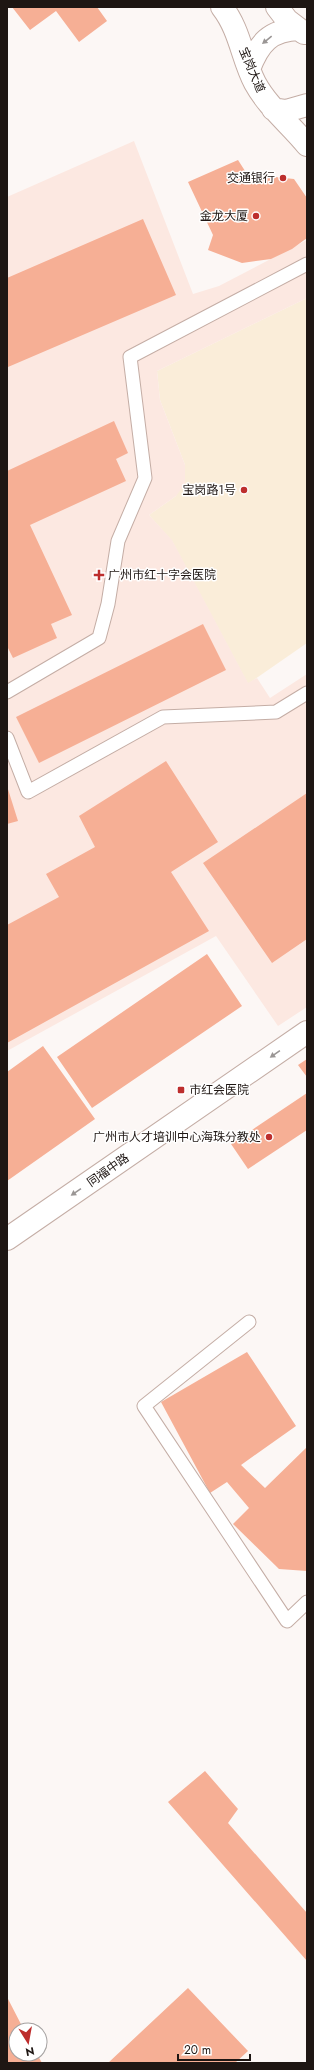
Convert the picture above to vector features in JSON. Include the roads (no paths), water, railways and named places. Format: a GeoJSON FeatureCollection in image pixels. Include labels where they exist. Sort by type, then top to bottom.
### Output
{"type":"FeatureCollection","features":[{"type":"Feature","properties":{"kind":"main road","name":"宝岗大道"},"geometry":{"type":"LineString","coordinates":[[222,7],[237,33],[250,69],[263,96],[273,109],[307,145]]}},
{"type":"Feature","properties":{"kind":"main road"},"geometry":{"type":"LineString","coordinates":[[277,7],[287,20],[303,32]]}},
{"type":"Feature","properties":{"kind":"main road"},"geometry":{"type":"LineString","coordinates":[[250,69],[255,52],[266,39],[285,29],[303,32]]}},
{"type":"Feature","properties":{"kind":"main road"},"geometry":{"type":"LineString","coordinates":[[273,109],[286,111],[307,105]]}},
{"type":"Feature","properties":{"kind":"main road","name":"同福中路"},"geometry":{"type":"LineString","coordinates":[[7,1239],[307,1032]]}},
{"type":"Feature","properties":{"kind":"lane"},"geometry":{"type":"LineString","coordinates":[[7,692],[99,638],[108,604],[118,541],[145,478],[130,357],[307,264]]}},
{"type":"Feature","properties":{"kind":"lane"},"geometry":{"type":"LineString","coordinates":[[7,738],[28,792],[163,717],[276,712],[307,693]]}},
{"type":"Feature","properties":{"kind":"lane"},"geometry":{"type":"LineString","coordinates":[[249,1322],[144,1406],[287,1621],[307,1602]]}},
{"type":"Feature","properties":{"kind":"place","name":"交通银行"},"geometry":{"type":"Point","coordinates":[283,178]}},
{"type":"Feature","properties":{"kind":"place","name":"金龙大厦"},"geometry":{"type":"Point","coordinates":[256,216]}},
{"type":"Feature","properties":{"kind":"place","name":"宝岗路1号"},"geometry":{"type":"Point","coordinates":[244,490]}},
{"type":"Feature","properties":{"kind":"place","name":"广州市红十字会医院"},"geometry":{"type":"Point","coordinates":[99,575]}},
{"type":"Feature","properties":{"kind":"place","name":"市红会医院"},"geometry":{"type":"Point","coordinates":[181,1090]}},
{"type":"Feature","properties":{"kind":"place","name":"广州市人才培训中心海珠分教处"},"geometry":{"type":"Point","coordinates":[269,1137]}}]}
